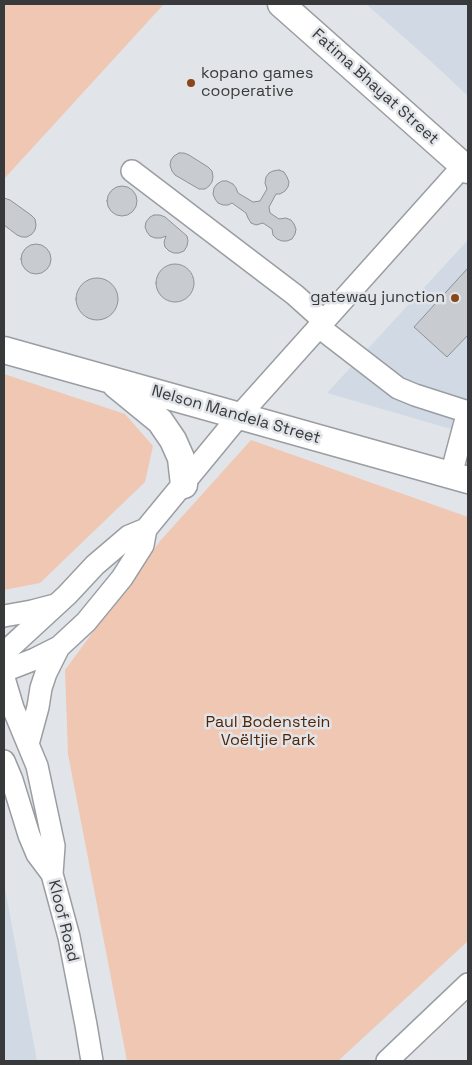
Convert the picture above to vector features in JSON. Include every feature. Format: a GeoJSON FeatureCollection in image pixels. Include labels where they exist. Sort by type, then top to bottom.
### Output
{"type":"FeatureCollection","features":[{"type":"Feature","properties":{"kind":"main road","name":"Fatima Bhayat Street"},"geometry":{"type":"LineString","coordinates":[[281,4],[466,168]]}},
{"type":"Feature","properties":{"kind":"main road","name":"Nelson Mandela Street"},"geometry":{"type":"LineString","coordinates":[[4,350],[459,477]]}},
{"type":"Feature","properties":{"kind":"main road"},"geometry":{"type":"LineString","coordinates":[[107,378],[160,420],[174,440],[181,458],[184,485]]}},
{"type":"Feature","properties":{"kind":"street"},"geometry":{"type":"LineString","coordinates":[[4,653],[129,536],[146,529],[240,416],[466,168]]}},
{"type":"Feature","properties":{"kind":"street"},"geometry":{"type":"LineString","coordinates":[[132,171],[295,295],[322,324],[398,388],[415,396],[468,411],[459,477]]}},
{"type":"Feature","properties":{"kind":"street"},"geometry":{"type":"LineString","coordinates":[[28,744],[41,688],[46,673],[59,648],[86,622],[122,578],[143,545],[146,529]]}},
{"type":"Feature","properties":{"kind":"street"},"geometry":{"type":"LineString","coordinates":[[4,616],[56,604]]}},
{"type":"Feature","properties":{"kind":"street"},"geometry":{"type":"LineString","coordinates":[[4,671],[59,648]]}},
{"type":"Feature","properties":{"kind":"street"},"geometry":{"type":"LineString","coordinates":[[4,678],[37,766],[54,846],[52,874]]}},
{"type":"Feature","properties":{"kind":"street","name":"Kloof Road"},"geometry":{"type":"LineString","coordinates":[[4,761],[37,854],[52,874],[69,937],[92,1061]]}},
{"type":"Feature","properties":{"kind":"street"},"geometry":{"type":"LineString","coordinates":[[387,1061],[468,986]]}},
{"type":"Feature","properties":{"kind":"shaded area"},"geometry":{"type":"Polygon","coordinates":[[[366,4],[468,4],[468,96],[425,56],[366,4]]]}},
{"type":"Feature","properties":{"kind":"shaded area"},"geometry":{"type":"Polygon","coordinates":[[[467,241],[468,434],[327,393],[467,241]]]}},
{"type":"Feature","properties":{"kind":"shaded area"},"geometry":{"type":"Polygon","coordinates":[[[4,883],[37,1061],[4,1061],[4,883]]]}},
{"type":"Feature","properties":{"kind":"green space"},"geometry":{"type":"Polygon","coordinates":[[[4,4],[164,4],[4,179],[4,4]]]}},
{"type":"Feature","properties":{"kind":"green space"},"geometry":{"type":"Polygon","coordinates":[[[4,374],[125,414],[153,446],[145,482],[40,583],[4,590],[4,374]]]}},
{"type":"Feature","properties":{"kind":"green space","name":"Paul Bodenstein Voëltjie Park"},"geometry":{"type":"Polygon","coordinates":[[[251,440],[468,517],[468,941],[338,1061],[127,1061],[68,754],[65,670],[160,541],[251,440]]]}},
{"type":"Feature","properties":{"kind":"building"},"geometry":{"type":"Polygon","coordinates":[[[179,153],[189,155],[212,171],[212,182],[209,186],[205,189],[199,189],[175,175],[170,165],[174,156],[179,153]]]}},
{"type":"Feature","properties":{"kind":"building"},"geometry":{"type":"Polygon","coordinates":[[[279,170],[284,172],[287,177],[288,187],[280,194],[276,194],[269,207],[270,213],[279,219],[286,218],[291,220],[294,224],[295,234],[292,239],[287,241],[277,239],[273,235],[272,229],[263,223],[256,225],[251,223],[246,213],[232,203],[223,205],[218,203],[213,194],[217,184],[227,181],[233,184],[238,193],[253,202],[260,201],[267,189],[266,177],[269,173],[279,170]]]}},
{"type":"Feature","properties":{"kind":"building"},"geometry":{"type":"Polygon","coordinates":[[[122,186],[128,187],[136,195],[136,207],[128,215],[122,216],[116,215],[108,207],[107,201],[108,195],[116,187],[122,186]]]}},
{"type":"Feature","properties":{"kind":"building"},"geometry":{"type":"Polygon","coordinates":[[[4,198],[10,200],[35,219],[35,230],[32,234],[22,237],[4,225],[4,198]]]}},
{"type":"Feature","properties":{"kind":"building"},"geometry":{"type":"Polygon","coordinates":[[[154,215],[165,217],[187,236],[187,246],[184,251],[174,253],[169,251],[165,247],[164,242],[166,236],[155,238],[150,236],[145,227],[146,222],[154,215]]]}},
{"type":"Feature","properties":{"kind":"building"},"geometry":{"type":"Polygon","coordinates":[[[36,244],[42,245],[50,253],[50,265],[42,273],[36,274],[30,273],[22,265],[21,259],[22,253],[30,245],[36,244]]]}},
{"type":"Feature","properties":{"kind":"building"},"geometry":{"type":"Polygon","coordinates":[[[175,264],[188,270],[194,283],[188,296],[175,302],[162,296],[156,283],[162,270],[175,264]]]}},
{"type":"Feature","properties":{"kind":"building","name":"gateway junction"},"geometry":{"type":"Polygon","coordinates":[[[468,268],[468,335],[447,357],[414,327],[468,268]]]}},
{"type":"Feature","properties":{"kind":"building"},"geometry":{"type":"Polygon","coordinates":[[[97,278],[112,284],[118,299],[112,314],[97,320],[82,314],[76,299],[82,284],[97,278]]]}},
{"type":"Feature","properties":{"kind":"place","name":"kopano games cooperative"},"geometry":{"type":"Point","coordinates":[191,83]}},
{"type":"Feature","properties":{"kind":"place","name":"gateway junction"},"geometry":{"type":"Point","coordinates":[455,298]}}]}
